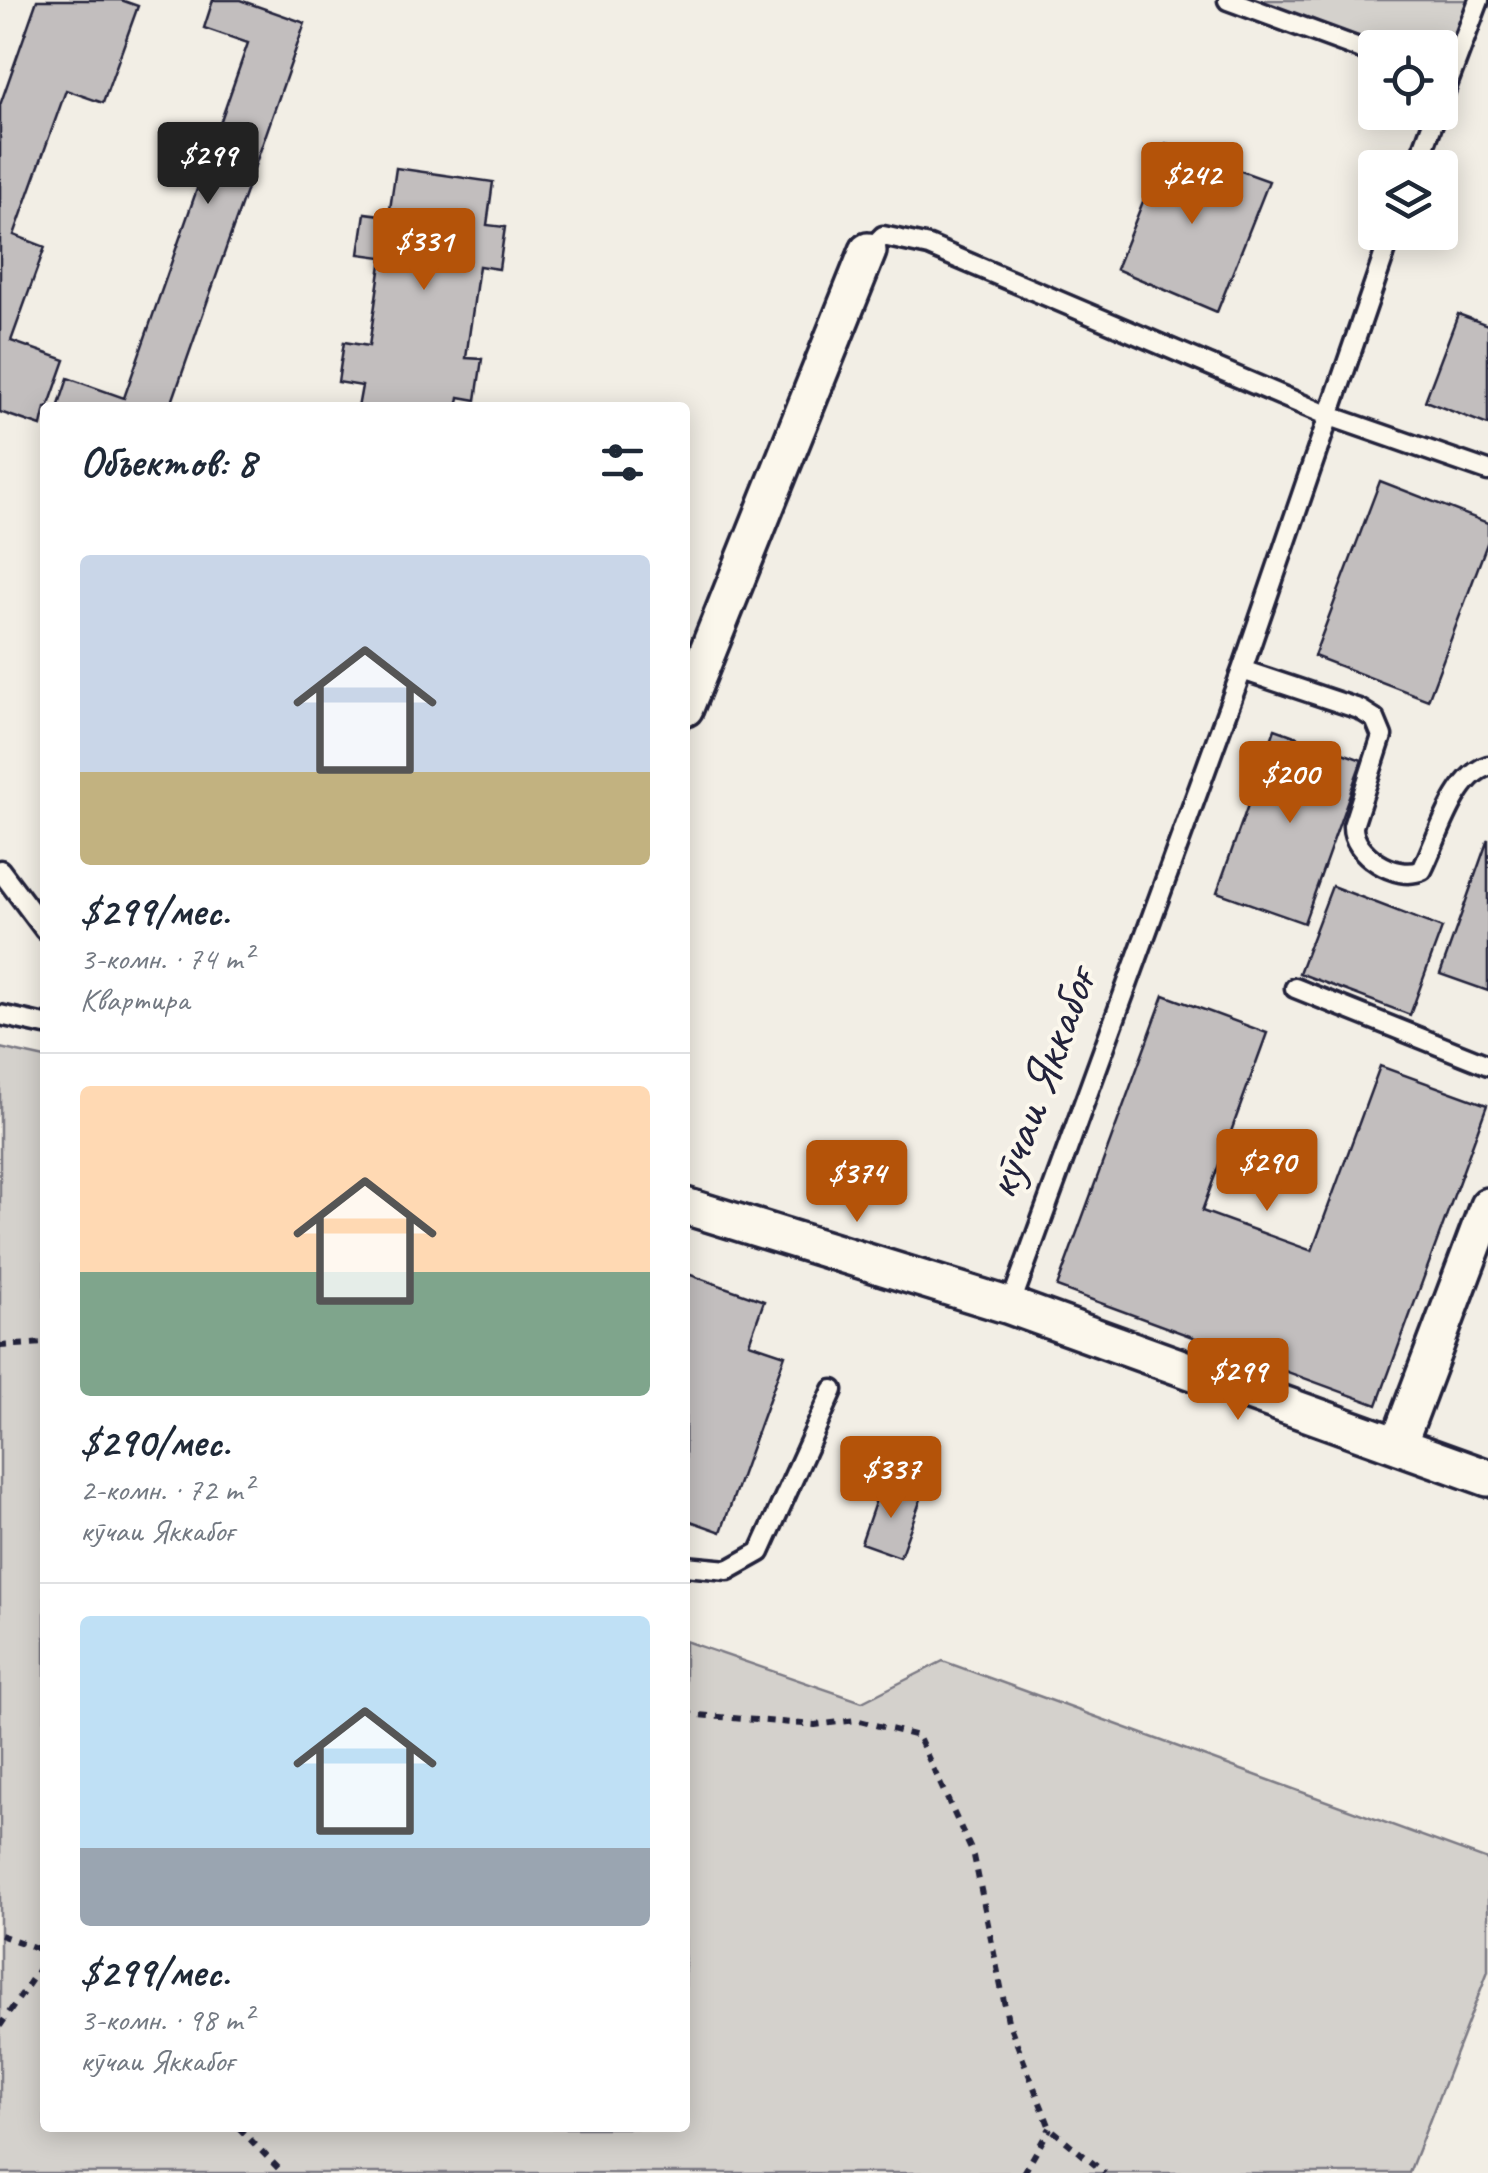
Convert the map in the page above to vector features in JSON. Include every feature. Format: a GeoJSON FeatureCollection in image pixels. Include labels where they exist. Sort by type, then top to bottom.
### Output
{"type":"FeatureCollection","features":[{"type":"Feature","properties":{"kind":"street"},"geometry":{"type":"LineString","coordinates":[[690,696],[868,252]]}},
{"type":"Feature","properties":{"kind":"street"},"geometry":{"type":"LineString","coordinates":[[1398,1446],[1488,1206]]}},
{"type":"Feature","properties":{"kind":"street"},"geometry":{"type":"LineString","coordinates":[[690,1208],[1010,1306],[1488,1478]]}},
{"type":"Feature","properties":{"kind":"lane"},"geometry":{"type":"LineString","coordinates":[[1228,0],[1358,48]]}},
{"type":"Feature","properties":{"kind":"lane"},"geometry":{"type":"LineString","coordinates":[[1458,47],[1478,0]]}},
{"type":"Feature","properties":{"kind":"lane"},"geometry":{"type":"LineString","coordinates":[[868,252],[883,236],[929,246],[1327,415],[1488,471]]}},
{"type":"Feature","properties":{"kind":"lane","name":"кӯчаи Яккабоғ"},"geometry":{"type":"LineString","coordinates":[[1010,1306],[1242,670],[1386,250]]}},
{"type":"Feature","properties":{"kind":"lane"},"geometry":{"type":"LineString","coordinates":[[1242,670],[1359,709],[1375,718],[1382,736],[1352,836],[1358,849],[1398,873],[1412,875],[1422,870],[1461,787],[1476,770],[1488,766]]}},
{"type":"Feature","properties":{"kind":"lane"},"geometry":{"type":"LineString","coordinates":[[0,870],[40,923]]}},
{"type":"Feature","properties":{"kind":"lane"},"geometry":{"type":"LineString","coordinates":[[1295,988],[1488,1066]]}},
{"type":"Feature","properties":{"kind":"lane"},"geometry":{"type":"LineString","coordinates":[[0,1015],[40,1024]]}},
{"type":"Feature","properties":{"kind":"lane"},"geometry":{"type":"LineString","coordinates":[[690,1566],[728,1570],[760,1552],[833,1390]]}},
{"type":"Feature","properties":{"kind":"path"},"geometry":{"type":"LineString","coordinates":[[0,1346],[40,1343]]}},
{"type":"Feature","properties":{"kind":"path"},"geometry":{"type":"LineString","coordinates":[[690,1714],[815,1725],[856,1720],[918,1736],[974,1856],[1008,2021],[1050,2128],[1105,2173]]}},
{"type":"Feature","properties":{"kind":"path"},"geometry":{"type":"LineString","coordinates":[[0,1935],[40,1950]]}},
{"type":"Feature","properties":{"kind":"path"},"geometry":{"type":"LineString","coordinates":[[0,2026],[40,1967]]}},
{"type":"Feature","properties":{"kind":"path"},"geometry":{"type":"LineString","coordinates":[[1024,2173],[1050,2128]]}},
{"type":"Feature","properties":{"kind":"path"},"geometry":{"type":"LineString","coordinates":[[242,2132],[283,2173]]}},
{"type":"Feature","properties":{"kind":"shaded area"},"geometry":{"type":"Polygon","coordinates":[[[1241,0],[1480,0],[1458,57],[1458,30],[1358,30],[1358,42],[1241,0]]]}},
{"type":"Feature","properties":{"kind":"shaded area"},"geometry":{"type":"Polygon","coordinates":[[[0,1048],[40,1057],[40,2132],[690,2132],[690,1643],[862,1702],[943,1661],[1488,1860],[1488,1971],[1409,2173],[0,2173],[0,1048]]]}},
{"type":"Feature","properties":{"kind":"building"},"geometry":{"type":"Polygon","coordinates":[[[37,0],[121,0],[138,6],[103,103],[66,90],[14,235],[45,247],[11,341],[65,360],[50,402],[40,402],[40,426],[0,412],[0,105],[37,0]]]}},
{"type":"Feature","properties":{"kind":"building"},"geometry":{"type":"Polygon","coordinates":[[[213,0],[240,0],[305,23],[172,402],[60,402],[68,378],[124,398],[248,43],[204,28],[213,0]]]}},
{"type":"Feature","properties":{"kind":"building"},"geometry":{"type":"Polygon","coordinates":[[[1166,144],[1269,181],[1217,312],[1116,269],[1166,144]]]}},
{"type":"Feature","properties":{"kind":"building"},"geometry":{"type":"Polygon","coordinates":[[[396,168],[493,182],[487,225],[505,227],[499,269],[479,266],[466,358],[482,359],[476,400],[459,397],[458,402],[359,402],[362,386],[338,382],[344,342],[369,346],[382,257],[359,254],[365,213],[389,216],[396,168]]]}},
{"type":"Feature","properties":{"kind":"building"},"geometry":{"type":"Polygon","coordinates":[[[1458,314],[1488,325],[1488,425],[1425,401],[1458,314]]]}},
{"type":"Feature","properties":{"kind":"building"},"geometry":{"type":"Polygon","coordinates":[[[1380,481],[1488,523],[1488,541],[1428,700],[1314,656],[1380,481]]]}},
{"type":"Feature","properties":{"kind":"building"},"geometry":{"type":"Polygon","coordinates":[[[1275,729],[1362,760],[1304,923],[1217,892],[1275,729]]]}},
{"type":"Feature","properties":{"kind":"building"},"geometry":{"type":"Polygon","coordinates":[[[1488,839],[1488,991],[1440,974],[1488,839]]]}},
{"type":"Feature","properties":{"kind":"building"},"geometry":{"type":"Polygon","coordinates":[[[1332,886],[1442,928],[1410,1015],[1299,973],[1332,886]]]}},
{"type":"Feature","properties":{"kind":"building"},"geometry":{"type":"Polygon","coordinates":[[[1164,995],[1267,1033],[1202,1211],[1312,1251],[1380,1066],[1487,1105],[1377,1405],[1057,1287],[1164,995]]]}},
{"type":"Feature","properties":{"kind":"building"},"geometry":{"type":"Polygon","coordinates":[[[690,1275],[764,1301],[749,1343],[785,1355],[721,1532],[690,1521],[690,1275]]]}},
{"type":"Feature","properties":{"kind":"building"},"geometry":{"type":"Polygon","coordinates":[[[881,1485],[921,1499],[900,1557],[861,1543],[881,1485]]]}}]}
